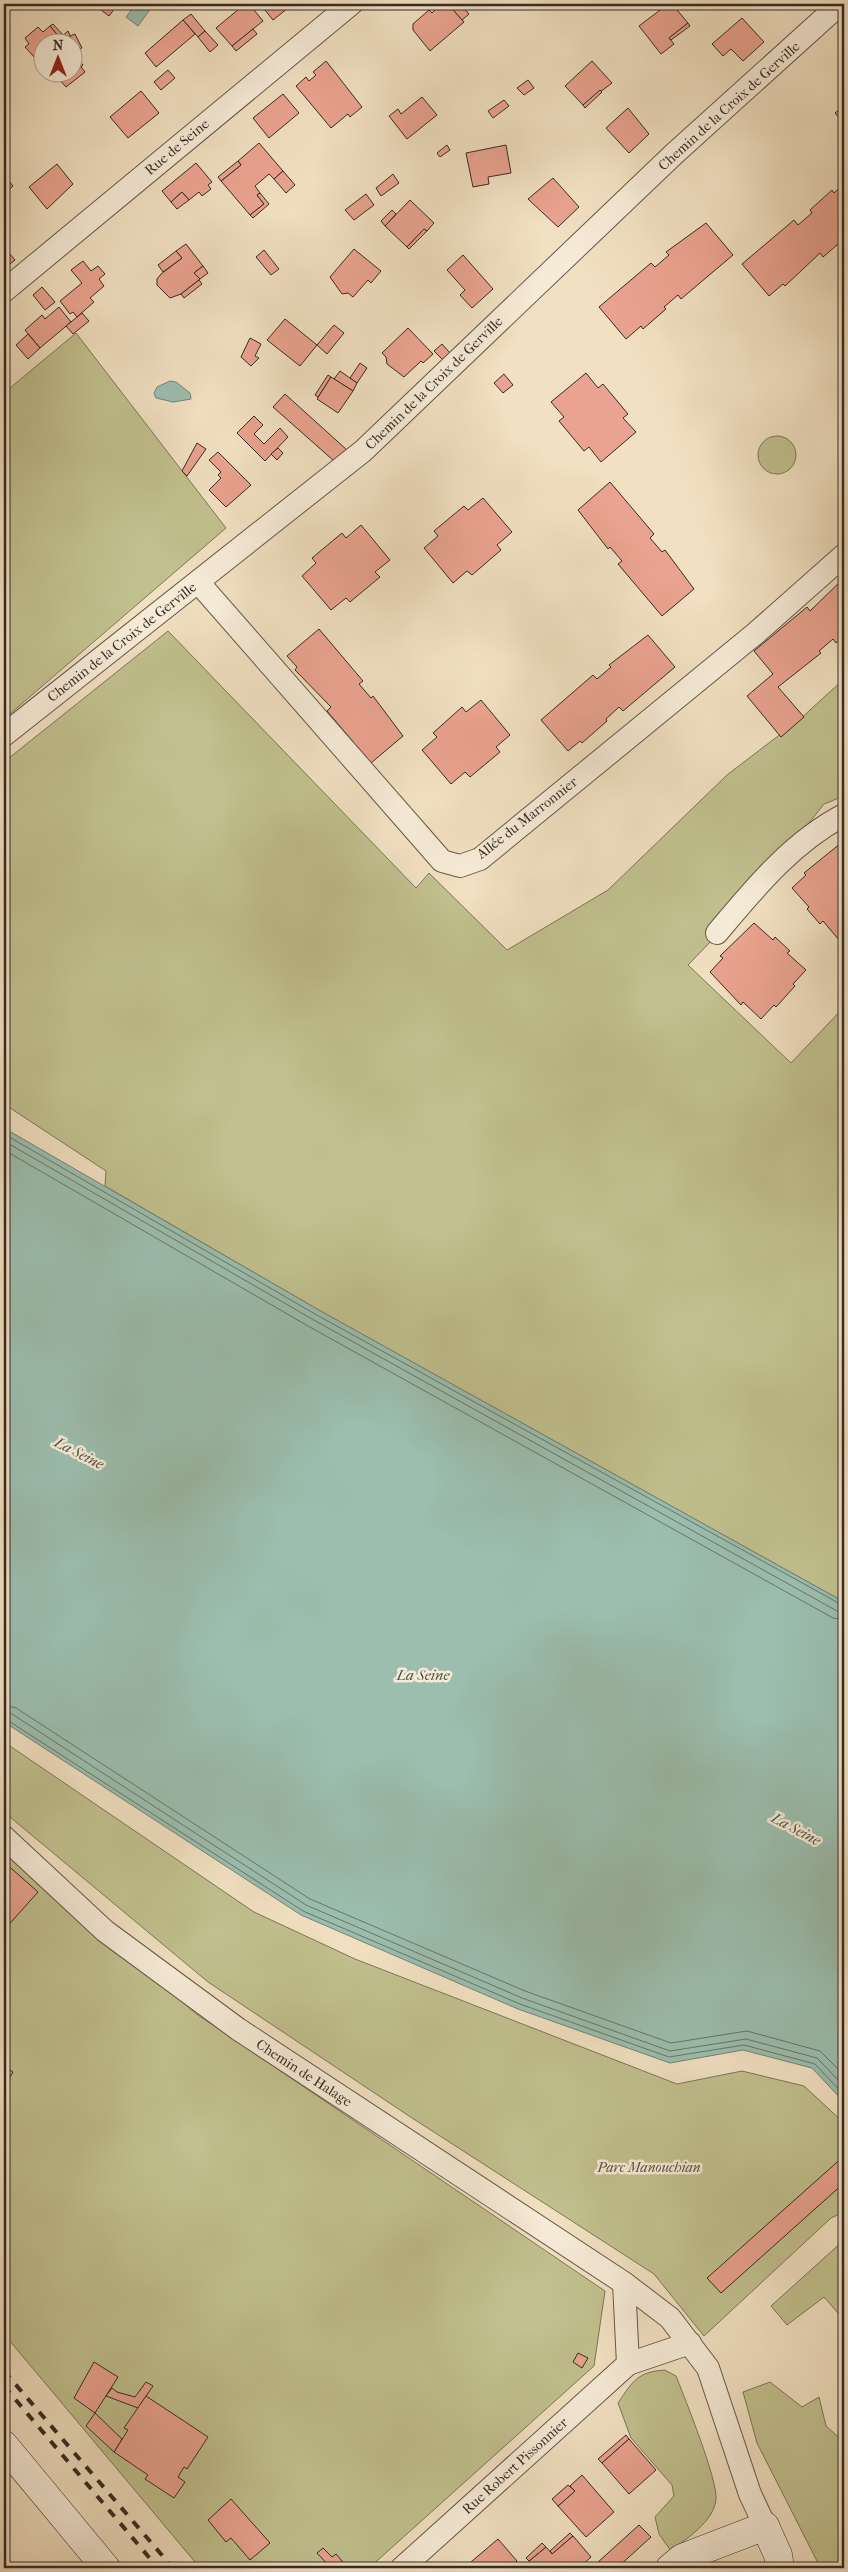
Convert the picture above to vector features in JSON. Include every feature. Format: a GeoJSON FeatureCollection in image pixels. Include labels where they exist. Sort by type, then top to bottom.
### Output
{"type":"FeatureCollection","features":[{"type":"Feature","properties":{"kind":"street","name":"Rue de Seine"},"geometry":{"type":"LineString","coordinates":[[4,290],[351,4]]}},
{"type":"Feature","properties":{"kind":"street","name":"Chemin de la Croix de Gerville"},"geometry":{"type":"LineString","coordinates":[[4,735],[363,451],[674,154],[840,4]]}},
{"type":"Feature","properties":{"kind":"street","name":"Allée du Marronnier"},"geometry":{"type":"LineString","coordinates":[[198,582],[442,862],[460,866],[480,858],[756,633],[844,554]]}},
{"type":"Feature","properties":{"kind":"street"},"geometry":{"type":"LineString","coordinates":[[717,933],[766,875],[825,825],[844,815]]}},
{"type":"Feature","properties":{"kind":"street","name":"Chemin de Halage"},"geometry":{"type":"LineString","coordinates":[[4,1838],[105,1930],[238,2029],[624,2283],[670,2318],[708,2368],[750,2494],[764,2526]]}},
{"type":"Feature","properties":{"kind":"street"},"geometry":{"type":"LineString","coordinates":[[624,2283],[628,2364]]}},
{"type":"Feature","properties":{"kind":"street","name":"Rue Robert Pissonnier"},"geometry":{"type":"LineString","coordinates":[[402,2568],[628,2364],[690,2343]]}},
{"type":"Feature","properties":{"kind":"street"},"geometry":{"type":"LineString","coordinates":[[4,2444],[106,2568]]}},
{"type":"Feature","properties":{"kind":"street"},"geometry":{"type":"LineString","coordinates":[[670,2568],[682,2558],[764,2526],[784,2564]]}},
{"type":"Feature","properties":{"kind":"green space"},"geometry":{"type":"Polygon","coordinates":[[[76,333],[226,528],[4,719],[4,393],[76,333]]]}},
{"type":"Feature","properties":{"kind":"green space"},"geometry":{"type":"Polygon","coordinates":[[[777,436],[791,441],[796,455],[791,469],[777,474],[763,469],[758,455],[763,441],[777,436]]]}},
{"type":"Feature","properties":{"kind":"green space"},"geometry":{"type":"Polygon","coordinates":[[[168,631],[416,888],[429,873],[507,950],[608,890],[727,775],[799,720],[844,679],[844,796],[824,804],[797,838],[774,876],[688,965],[791,1063],[844,1007],[844,1602],[317,1309],[105,1186],[106,1171],[4,1104],[4,762],[168,631]]]}},
{"type":"Feature","properties":{"kind":"green space","name":"Parc Manouchian"},"geometry":{"type":"Polygon","coordinates":[[[4,1742],[254,1912],[355,1959],[677,2084],[742,2071],[804,2086],[844,2123],[844,2212],[831,2218],[704,2336],[654,2274],[409,2116],[208,1982],[4,1812],[4,1742]]]}},
{"type":"Feature","properties":{"kind":"green space"},"geometry":{"type":"Polygon","coordinates":[[[4,1845],[195,2013],[605,2291],[594,2366],[369,2568],[200,2568],[4,2334],[4,1845]]]}},
{"type":"Feature","properties":{"kind":"green space"},"geometry":{"type":"Polygon","coordinates":[[[844,2240],[844,2302],[838,2313],[824,2297],[787,2325],[771,2306],[844,2240]]]}},
{"type":"Feature","properties":{"kind":"green space"},"geometry":{"type":"Polygon","coordinates":[[[665,2370],[676,2376],[707,2458],[716,2500],[714,2508],[705,2522],[671,2551],[659,2534],[655,2517],[674,2496],[672,2485],[631,2438],[618,2403],[637,2379],[648,2373],[665,2370]]]}},
{"type":"Feature","properties":{"kind":"green space"},"geometry":{"type":"Polygon","coordinates":[[[770,2382],[802,2407],[819,2397],[826,2426],[844,2442],[844,2568],[823,2568],[819,2565],[757,2443],[743,2392],[770,2382]]]}},
{"type":"Feature","properties":{"kind":"water"},"geometry":{"type":"Polygon","coordinates":[[[136,4],[154,4],[138,26],[126,17],[136,4]]]}},
{"type":"Feature","properties":{"kind":"water"},"geometry":{"type":"Polygon","coordinates":[[[170,381],[176,382],[190,393],[191,399],[173,402],[156,398],[154,393],[157,387],[170,381]]]}},
{"type":"Feature","properties":{"kind":"water","name":"La Seine"},"geometry":{"type":"Polygon","coordinates":[[[4,1128],[317,1309],[844,1602],[844,2102],[812,2068],[743,2050],[670,2063],[518,2009],[301,1915],[4,1722],[4,1128]]]}},
{"type":"Feature","properties":{"kind":"building"},"geometry":{"type":"Polygon","coordinates":[[[93,4],[118,4],[109,16],[93,4]]]}},
{"type":"Feature","properties":{"kind":"building"},"geometry":{"type":"Polygon","coordinates":[[[245,4],[249,4],[263,21],[232,46],[216,28],[245,4]]]}},
{"type":"Feature","properties":{"kind":"building"},"geometry":{"type":"Polygon","coordinates":[[[260,4],[293,4],[273,20],[260,4]]]}},
{"type":"Feature","properties":{"kind":"building"},"geometry":{"type":"Polygon","coordinates":[[[437,4],[448,4],[464,22],[430,51],[413,30],[413,24],[429,10],[432,13],[436,9],[433,7],[437,4]]]}},
{"type":"Feature","properties":{"kind":"building"},"geometry":{"type":"Polygon","coordinates":[[[448,4],[460,4],[469,14],[462,20],[448,4]]]}},
{"type":"Feature","properties":{"kind":"building"},"geometry":{"type":"Polygon","coordinates":[[[668,4],[672,4],[688,23],[669,38],[674,44],[661,54],[639,26],[668,4]]]}},
{"type":"Feature","properties":{"kind":"building"},"geometry":{"type":"Polygon","coordinates":[[[191,14],[205,31],[198,37],[183,20],[191,14]]]}},
{"type":"Feature","properties":{"kind":"building"},"geometry":{"type":"Polygon","coordinates":[[[742,18],[764,42],[743,61],[731,49],[723,56],[712,44],[742,18]]]}},
{"type":"Feature","properties":{"kind":"building"},"geometry":{"type":"Polygon","coordinates":[[[183,20],[195,34],[156,67],[145,53],[183,20]]]}},
{"type":"Feature","properties":{"kind":"building"},"geometry":{"type":"Polygon","coordinates":[[[688,23],[690,26],[671,40],[669,38],[688,23]]]}},
{"type":"Feature","properties":{"kind":"building"},"geometry":{"type":"Polygon","coordinates":[[[53,24],[60,32],[55,32],[50,26],[53,24]]]}},
{"type":"Feature","properties":{"kind":"building"},"geometry":{"type":"Polygon","coordinates":[[[50,26],[55,32],[43,32],[50,26]]]}},
{"type":"Feature","properties":{"kind":"building"},"geometry":{"type":"Polygon","coordinates":[[[38,27],[43,32],[32,32],[38,27]]]}},
{"type":"Feature","properties":{"kind":"building"},"geometry":{"type":"Polygon","coordinates":[[[253,29],[257,34],[236,51],[232,46],[253,29]]]}},
{"type":"Feature","properties":{"kind":"building"},"geometry":{"type":"Polygon","coordinates":[[[205,31],[218,45],[210,52],[198,37],[205,31]]]}},
{"type":"Feature","properties":{"kind":"building"},"geometry":{"type":"Polygon","coordinates":[[[32,32],[32,55],[25,47],[29,44],[25,38],[32,32]]]}},
{"type":"Feature","properties":{"kind":"building"},"geometry":{"type":"Polygon","coordinates":[[[326,61],[362,107],[350,117],[348,114],[331,128],[296,86],[306,77],[309,81],[316,75],[313,72],[326,61]]]}},
{"type":"Feature","properties":{"kind":"building"},"geometry":{"type":"Polygon","coordinates":[[[592,61],[612,83],[583,105],[565,86],[592,61]]]}},
{"type":"Feature","properties":{"kind":"building"},"geometry":{"type":"Polygon","coordinates":[[[168,70],[175,78],[161,90],[154,82],[168,70]]]}},
{"type":"Feature","properties":{"kind":"building"},"geometry":{"type":"Polygon","coordinates":[[[528,80],[534,88],[524,95],[517,88],[528,80]]]}},
{"type":"Feature","properties":{"kind":"building"},"geometry":{"type":"Polygon","coordinates":[[[62,82],[72,82],[66,87],[62,82]]]}},
{"type":"Feature","properties":{"kind":"building"},"geometry":{"type":"Polygon","coordinates":[[[600,90],[602,92],[585,108],[583,105],[600,90]]]}},
{"type":"Feature","properties":{"kind":"building"},"geometry":{"type":"Polygon","coordinates":[[[141,91],[159,113],[128,138],[110,117],[141,91]]]}},
{"type":"Feature","properties":{"kind":"building"},"geometry":{"type":"Polygon","coordinates":[[[283,94],[299,113],[269,138],[253,118],[283,94]]]}},
{"type":"Feature","properties":{"kind":"building"},"geometry":{"type":"Polygon","coordinates":[[[422,97],[437,115],[407,139],[389,116],[398,109],[401,114],[422,97]]]}},
{"type":"Feature","properties":{"kind":"building"},"geometry":{"type":"Polygon","coordinates":[[[504,100],[509,106],[493,118],[488,111],[504,100]]]}},
{"type":"Feature","properties":{"kind":"building"},"geometry":{"type":"Polygon","coordinates":[[[844,106],[844,124],[835,113],[844,106]]]}},
{"type":"Feature","properties":{"kind":"building"},"geometry":{"type":"Polygon","coordinates":[[[628,108],[649,134],[629,153],[606,128],[628,108]]]}},
{"type":"Feature","properties":{"kind":"building"},"geometry":{"type":"Polygon","coordinates":[[[259,143],[283,171],[274,179],[269,174],[255,186],[260,193],[257,195],[264,204],[250,215],[221,181],[241,165],[238,161],[259,143]]]}},
{"type":"Feature","properties":{"kind":"building"},"geometry":{"type":"Polygon","coordinates":[[[447,145],[450,150],[440,157],[437,153],[447,145]]]}},
{"type":"Feature","properties":{"kind":"building"},"geometry":{"type":"Polygon","coordinates":[[[506,145],[511,173],[488,177],[489,184],[473,187],[466,153],[506,145]]]}},
{"type":"Feature","properties":{"kind":"building"},"geometry":{"type":"Polygon","coordinates":[[[238,161],[241,165],[221,181],[218,177],[238,161]]]}},
{"type":"Feature","properties":{"kind":"building"},"geometry":{"type":"Polygon","coordinates":[[[196,163],[212,182],[208,185],[211,189],[202,196],[199,192],[189,200],[182,192],[171,202],[162,191],[196,163]]]}},
{"type":"Feature","properties":{"kind":"building"},"geometry":{"type":"Polygon","coordinates":[[[57,164],[73,184],[47,209],[29,187],[57,164]]]}},
{"type":"Feature","properties":{"kind":"building"},"geometry":{"type":"Polygon","coordinates":[[[283,171],[295,185],[286,193],[274,179],[283,171]]]}},
{"type":"Feature","properties":{"kind":"building"},"geometry":{"type":"Polygon","coordinates":[[[393,174],[399,183],[381,196],[376,188],[393,174]]]}},
{"type":"Feature","properties":{"kind":"building"},"geometry":{"type":"Polygon","coordinates":[[[4,175],[13,186],[4,194],[4,175]]]}},
{"type":"Feature","properties":{"kind":"building"},"geometry":{"type":"Polygon","coordinates":[[[553,178],[579,207],[558,227],[528,199],[553,178]]]}},
{"type":"Feature","properties":{"kind":"building"},"geometry":{"type":"Polygon","coordinates":[[[844,184],[844,239],[823,257],[820,253],[785,286],[783,284],[769,296],[742,264],[794,220],[798,225],[812,213],[810,210],[832,190],[834,193],[844,184]]]}},
{"type":"Feature","properties":{"kind":"building"},"geometry":{"type":"Polygon","coordinates":[[[182,192],[189,200],[177,209],[171,202],[182,192]]]}},
{"type":"Feature","properties":{"kind":"building"},"geometry":{"type":"Polygon","coordinates":[[[260,193],[269,204],[253,218],[250,215],[264,204],[257,195],[260,193]]]}},
{"type":"Feature","properties":{"kind":"building"},"geometry":{"type":"Polygon","coordinates":[[[366,194],[374,205],[354,220],[345,210],[366,194]]]}},
{"type":"Feature","properties":{"kind":"building"},"geometry":{"type":"Polygon","coordinates":[[[410,200],[434,223],[427,231],[424,229],[407,247],[385,226],[410,200]]]}},
{"type":"Feature","properties":{"kind":"building"},"geometry":{"type":"Polygon","coordinates":[[[392,210],[396,214],[385,226],[381,221],[392,210]]]}},
{"type":"Feature","properties":{"kind":"building"},"geometry":{"type":"Polygon","coordinates":[[[706,223],[733,255],[681,299],[678,295],[664,307],[666,309],[643,329],[641,326],[626,339],[599,307],[651,263],[655,267],[669,255],[666,252],[706,223]]]}},
{"type":"Feature","properties":{"kind":"building"},"geometry":{"type":"Polygon","coordinates":[[[424,229],[427,231],[409,249],[407,247],[424,229]]]}},
{"type":"Feature","properties":{"kind":"building"},"geometry":{"type":"Polygon","coordinates":[[[186,244],[203,266],[194,273],[200,279],[181,294],[170,298],[157,285],[157,279],[182,258],[176,251],[186,244]]]}},
{"type":"Feature","properties":{"kind":"building"},"geometry":{"type":"Polygon","coordinates":[[[4,247],[15,260],[6,267],[4,264],[4,247]]]}},
{"type":"Feature","properties":{"kind":"building"},"geometry":{"type":"Polygon","coordinates":[[[354,249],[381,271],[371,283],[368,280],[353,297],[348,293],[342,294],[330,277],[354,249]]]}},
{"type":"Feature","properties":{"kind":"building"},"geometry":{"type":"Polygon","coordinates":[[[264,250],[279,269],[271,275],[256,257],[264,250]]]}},
{"type":"Feature","properties":{"kind":"building"},"geometry":{"type":"Polygon","coordinates":[[[176,251],[182,258],[163,272],[158,265],[176,251]]]}},
{"type":"Feature","properties":{"kind":"building"},"geometry":{"type":"Polygon","coordinates":[[[463,255],[493,289],[472,308],[460,295],[465,290],[447,270],[463,255]]]}},
{"type":"Feature","properties":{"kind":"building"},"geometry":{"type":"Polygon","coordinates":[[[83,261],[91,271],[98,266],[105,274],[99,279],[104,286],[90,298],[94,302],[77,317],[73,312],[70,314],[60,301],[82,283],[71,270],[83,261]]]}},
{"type":"Feature","properties":{"kind":"building"},"geometry":{"type":"Polygon","coordinates":[[[203,266],[208,273],[200,279],[194,273],[203,266]]]}},
{"type":"Feature","properties":{"kind":"building"},"geometry":{"type":"Polygon","coordinates":[[[199,280],[202,284],[184,298],[181,294],[199,280]]]}},
{"type":"Feature","properties":{"kind":"building"},"geometry":{"type":"Polygon","coordinates":[[[42,287],[55,302],[45,310],[33,295],[42,287]]]}},
{"type":"Feature","properties":{"kind":"building"},"geometry":{"type":"Polygon","coordinates":[[[59,307],[71,322],[40,348],[25,330],[42,315],[45,319],[59,307]]]}},
{"type":"Feature","properties":{"kind":"building"},"geometry":{"type":"Polygon","coordinates":[[[82,313],[89,321],[73,334],[66,326],[82,313]]]}},
{"type":"Feature","properties":{"kind":"building"},"geometry":{"type":"Polygon","coordinates":[[[285,319],[317,345],[300,366],[267,340],[285,319]]]}},
{"type":"Feature","properties":{"kind":"building"},"geometry":{"type":"Polygon","coordinates":[[[334,325],[344,333],[327,354],[317,345],[334,325]]]}},
{"type":"Feature","properties":{"kind":"building"},"geometry":{"type":"Polygon","coordinates":[[[408,328],[433,354],[423,363],[421,361],[404,377],[387,364],[386,357],[382,353],[408,328]]]}},
{"type":"Feature","properties":{"kind":"building"},"geometry":{"type":"Polygon","coordinates":[[[28,334],[40,348],[28,359],[16,345],[28,334]]]}},
{"type":"Feature","properties":{"kind":"building"},"geometry":{"type":"Polygon","coordinates":[[[250,338],[261,344],[255,356],[259,358],[251,366],[241,357],[250,338]]]}},
{"type":"Feature","properties":{"kind":"building"},"geometry":{"type":"Polygon","coordinates":[[[442,344],[450,353],[443,360],[434,351],[442,344]]]}},
{"type":"Feature","properties":{"kind":"building"},"geometry":{"type":"Polygon","coordinates":[[[360,363],[367,368],[357,383],[350,378],[360,363]]]}},
{"type":"Feature","properties":{"kind":"building"},"geometry":{"type":"Polygon","coordinates":[[[340,371],[357,383],[353,391],[334,379],[340,371]]]}},
{"type":"Feature","properties":{"kind":"building"},"geometry":{"type":"Polygon","coordinates":[[[586,373],[598,388],[603,384],[628,414],[623,418],[636,432],[601,462],[589,447],[584,451],[559,421],[564,417],[551,402],[586,373]]]}},
{"type":"Feature","properties":{"kind":"building"},"geometry":{"type":"Polygon","coordinates":[[[504,374],[513,385],[503,393],[494,383],[504,374]]]}},
{"type":"Feature","properties":{"kind":"building"},"geometry":{"type":"Polygon","coordinates":[[[328,375],[331,377],[318,397],[315,395],[328,375]]]}},
{"type":"Feature","properties":{"kind":"building"},"geometry":{"type":"Polygon","coordinates":[[[331,377],[353,391],[338,413],[317,399],[331,377]]]}},
{"type":"Feature","properties":{"kind":"building"},"geometry":{"type":"Polygon","coordinates":[[[285,394],[347,450],[334,461],[273,407],[285,394]]]}},
{"type":"Feature","properties":{"kind":"building"},"geometry":{"type":"Polygon","coordinates":[[[254,416],[263,425],[254,434],[264,444],[280,428],[288,437],[265,461],[237,433],[254,416]]]}},
{"type":"Feature","properties":{"kind":"building"},"geometry":{"type":"Polygon","coordinates":[[[197,443],[206,449],[187,476],[182,471],[197,443]]]}},
{"type":"Feature","properties":{"kind":"building"},"geometry":{"type":"Polygon","coordinates":[[[278,448],[283,453],[277,460],[271,454],[278,448]]]}},
{"type":"Feature","properties":{"kind":"building"},"geometry":{"type":"Polygon","coordinates":[[[218,452],[251,485],[226,507],[209,490],[221,478],[218,475],[221,472],[209,460],[218,452]]]}},
{"type":"Feature","properties":{"kind":"building"},"geometry":{"type":"Polygon","coordinates":[[[610,482],[654,534],[650,538],[662,552],[665,550],[694,589],[662,616],[618,564],[622,561],[610,547],[608,549],[578,510],[610,482]]]}},
{"type":"Feature","properties":{"kind":"building"},"geometry":{"type":"Polygon","coordinates":[[[483,498],[512,532],[497,545],[501,550],[472,575],[467,571],[453,583],[424,548],[438,536],[434,531],[464,506],[468,510],[483,498]]]}},
{"type":"Feature","properties":{"kind":"building"},"geometry":{"type":"Polygon","coordinates":[[[361,525],[390,560],[375,572],[380,577],[350,602],[346,598],[331,610],[302,576],[316,563],[312,558],[342,533],[346,538],[361,525]]]}},
{"type":"Feature","properties":{"kind":"building"},"geometry":{"type":"Polygon","coordinates":[[[844,578],[844,636],[836,643],[833,639],[819,651],[821,653],[778,687],[804,717],[781,737],[747,696],[773,674],[754,651],[807,607],[810,611],[844,578]]]}},
{"type":"Feature","properties":{"kind":"building"},"geometry":{"type":"Polygon","coordinates":[[[319,629],[363,681],[359,684],[371,698],[373,696],[403,736],[371,763],[327,711],[331,707],[295,670],[297,667],[287,656],[319,629]]]}},
{"type":"Feature","properties":{"kind":"building"},"geometry":{"type":"Polygon","coordinates":[[[648,635],[675,667],[623,711],[619,707],[606,719],[607,721],[582,743],[580,741],[568,751],[541,720],[593,675],[597,679],[611,667],[609,665],[648,635]]]}},
{"type":"Feature","properties":{"kind":"building"},"geometry":{"type":"Polygon","coordinates":[[[481,700],[510,735],[496,747],[500,752],[470,777],[465,772],[451,784],[422,750],[437,737],[433,733],[462,707],[466,712],[481,700]]]}},
{"type":"Feature","properties":{"kind":"building"},"geometry":{"type":"Polygon","coordinates":[[[841,843],[844,846],[844,935],[839,940],[823,921],[820,924],[807,909],[809,907],[792,888],[806,875],[804,873],[841,843]]]}},
{"type":"Feature","properties":{"kind":"building"},"geometry":{"type":"Polygon","coordinates":[[[754,923],[773,940],[775,937],[790,951],[787,953],[806,970],[793,984],[795,986],[776,1007],[774,1005],[761,1019],[743,1002],[741,1005],[710,972],[723,958],[720,956],[754,923]]]}},
{"type":"Feature","properties":{"kind":"building"},"geometry":{"type":"Polygon","coordinates":[[[4,1862],[38,1892],[4,1930],[4,1862]]]}},
{"type":"Feature","properties":{"kind":"building"},"geometry":{"type":"Polygon","coordinates":[[[4,2066],[13,2072],[4,2087],[4,2066]]]}},
{"type":"Feature","properties":{"kind":"building"},"geometry":{"type":"Polygon","coordinates":[[[844,2156],[844,2183],[721,2293],[707,2278],[844,2156]]]}},
{"type":"Feature","properties":{"kind":"building"},"geometry":{"type":"Polygon","coordinates":[[[578,2353],[588,2358],[582,2368],[573,2362],[578,2353]]]}},
{"type":"Feature","properties":{"kind":"building"},"geometry":{"type":"Polygon","coordinates":[[[94,2362],[118,2377],[95,2413],[74,2398],[94,2362]]]}},
{"type":"Feature","properties":{"kind":"building"},"geometry":{"type":"Polygon","coordinates":[[[146,2382],[153,2386],[138,2408],[106,2396],[112,2388],[117,2392],[135,2397],[146,2382]]]}},
{"type":"Feature","properties":{"kind":"building"},"geometry":{"type":"Polygon","coordinates":[[[146,2396],[208,2437],[187,2469],[184,2467],[178,2477],[185,2482],[174,2498],[145,2479],[148,2475],[114,2452],[128,2430],[124,2428],[146,2396]]]}},
{"type":"Feature","properties":{"kind":"building"},"geometry":{"type":"Polygon","coordinates":[[[95,2413],[122,2439],[114,2452],[86,2426],[95,2413]]]}},
{"type":"Feature","properties":{"kind":"building"},"geometry":{"type":"Polygon","coordinates":[[[626,2435],[629,2439],[602,2463],[598,2459],[626,2435]]]}},
{"type":"Feature","properties":{"kind":"building"},"geometry":{"type":"Polygon","coordinates":[[[629,2439],[656,2470],[629,2494],[602,2463],[629,2439]]]}},
{"type":"Feature","properties":{"kind":"building"},"geometry":{"type":"Polygon","coordinates":[[[582,2475],[614,2512],[586,2537],[558,2506],[575,2491],[570,2486],[582,2475]]]}},
{"type":"Feature","properties":{"kind":"building"},"geometry":{"type":"Polygon","coordinates":[[[568,2485],[575,2491],[558,2506],[552,2499],[568,2485]]]}},
{"type":"Feature","properties":{"kind":"building"},"geometry":{"type":"Polygon","coordinates":[[[231,2499],[270,2543],[250,2560],[231,2538],[226,2542],[208,2520],[231,2499]]]}},
{"type":"Feature","properties":{"kind":"building"},"geometry":{"type":"Polygon","coordinates":[[[639,2525],[651,2537],[617,2568],[601,2568],[597,2563],[639,2525]]]}},
{"type":"Feature","properties":{"kind":"building"},"geometry":{"type":"Polygon","coordinates":[[[570,2533],[573,2536],[552,2554],[550,2551],[570,2533]]]}},
{"type":"Feature","properties":{"kind":"building"},"geometry":{"type":"Polygon","coordinates":[[[573,2536],[591,2557],[579,2568],[535,2568],[529,2561],[546,2547],[552,2554],[573,2536]]]}},
{"type":"Feature","properties":{"kind":"building"},"geometry":{"type":"Polygon","coordinates":[[[498,2539],[517,2561],[508,2568],[477,2568],[471,2562],[498,2539]]]}},
{"type":"Feature","properties":{"kind":"building"},"geometry":{"type":"Polygon","coordinates":[[[542,2543],[546,2547],[529,2561],[526,2558],[542,2543]]]}},
{"type":"Feature","properties":{"kind":"building"},"geometry":{"type":"Polygon","coordinates":[[[323,2548],[332,2557],[336,2554],[348,2568],[331,2568],[317,2553],[323,2548]]]}},
{"type":"Feature","properties":{"kind":"railway"},"geometry":{"type":"LineString","coordinates":[[4,2371],[173,2568]]}},
{"type":"Feature","properties":{"kind":"railway"},"geometry":{"type":"LineString","coordinates":[[4,2386],[158,2568]]}}]}
